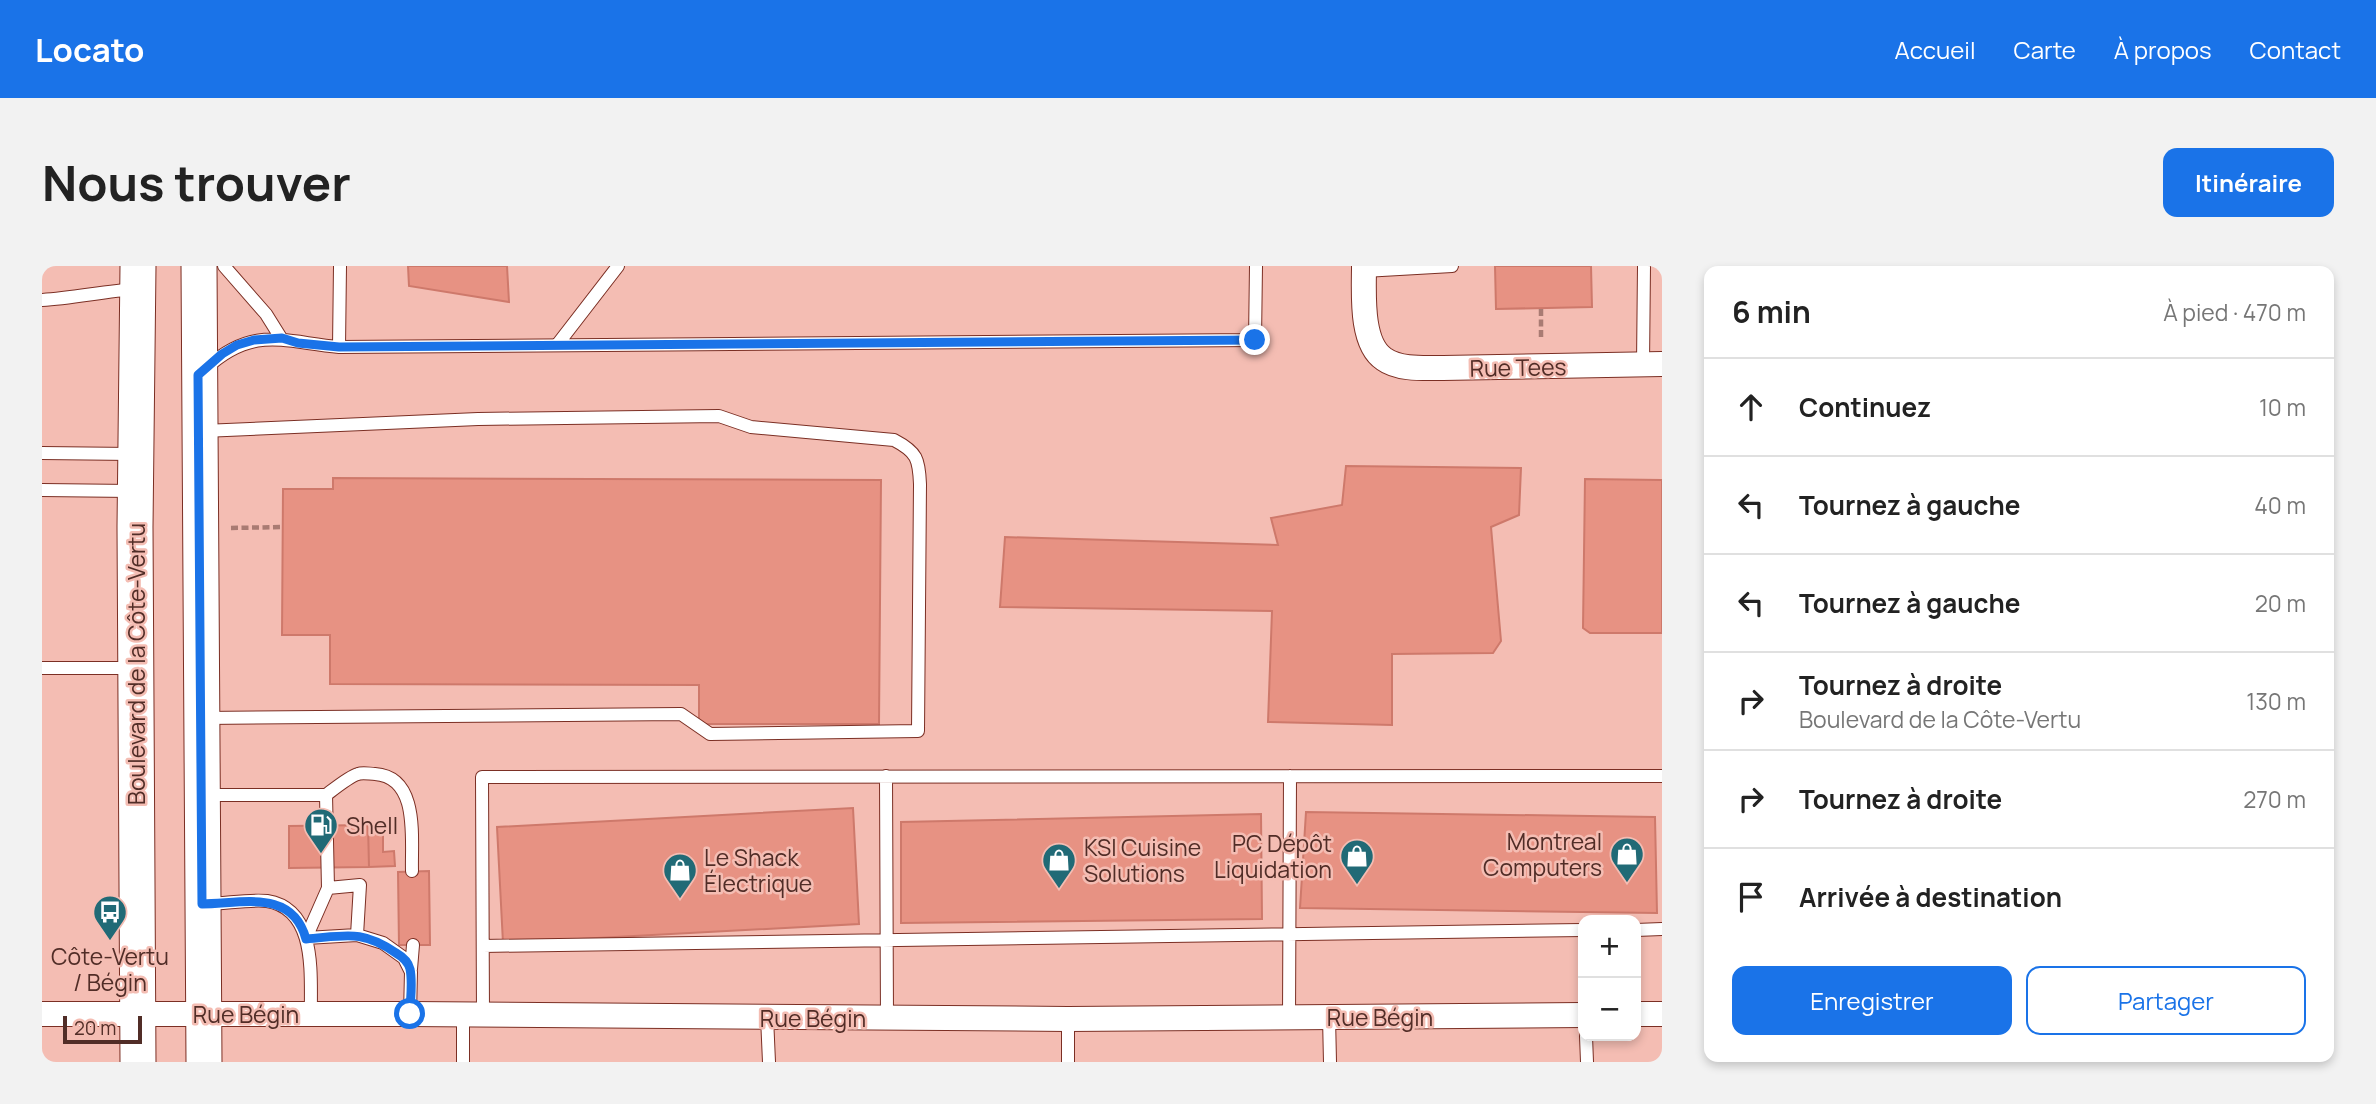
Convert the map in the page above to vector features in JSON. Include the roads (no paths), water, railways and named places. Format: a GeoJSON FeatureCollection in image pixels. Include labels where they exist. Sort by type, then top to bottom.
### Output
{"type":"FeatureCollection","features":[{"type":"Feature","properties":{"kind":"main road"},"geometry":{"type":"LineString","coordinates":[[199,266],[204,1062]]}},
{"type":"Feature","properties":{"kind":"main road","name":"Boulevard de la Côte-Vertu"},"geometry":{"type":"LineString","coordinates":[[138,278],[138,1062]]}},
{"type":"Feature","properties":{"kind":"street","name":"Rue Tees"},"geometry":{"type":"LineString","coordinates":[[1364,269],[1368,331],[1378,353],[1390,362],[1420,368],[1652,364]]}},
{"type":"Feature","properties":{"kind":"street","name":"Rue Bégin"},"geometry":{"type":"LineString","coordinates":[[42,1014],[1068,1019],[1578,1015]]}},
{"type":"Feature","properties":{"kind":"street"},"geometry":{"type":"LineString","coordinates":[[1641,1014],[1662,1014]]}},
{"type":"Feature","properties":{"kind":"lane"},"geometry":{"type":"LineString","coordinates":[[224,266],[266,314],[282,338]]}},
{"type":"Feature","properties":{"kind":"lane"},"geometry":{"type":"LineString","coordinates":[[339,347],[340,266]]}},
{"type":"Feature","properties":{"kind":"lane"},"geometry":{"type":"LineString","coordinates":[[557,345],[618,266]]}},
{"type":"Feature","properties":{"kind":"lane"},"geometry":{"type":"LineString","coordinates":[[198,375],[237,345],[254,340],[282,338],[298,343],[339,347],[1255,340],[1256,266]]}},
{"type":"Feature","properties":{"kind":"lane"},"geometry":{"type":"LineString","coordinates":[[1364,269],[1452,266]]}},
{"type":"Feature","properties":{"kind":"lane"},"geometry":{"type":"LineString","coordinates":[[1644,266],[1652,364]]}},
{"type":"Feature","properties":{"kind":"lane"},"geometry":{"type":"LineString","coordinates":[[42,300],[104,291],[138,278]]}},
{"type":"Feature","properties":{"kind":"lane"},"geometry":{"type":"LineString","coordinates":[[199,431],[478,419],[719,416],[751,427],[894,440],[913,453],[919,464],[920,484],[918,731],[710,734],[681,714],[202,718]]}},
{"type":"Feature","properties":{"kind":"lane"},"geometry":{"type":"LineString","coordinates":[[42,453],[136,454]]}},
{"type":"Feature","properties":{"kind":"lane"},"geometry":{"type":"LineString","coordinates":[[42,490],[136,491]]}},
{"type":"Feature","properties":{"kind":"lane"},"geometry":{"type":"LineString","coordinates":[[42,668],[136,668]]}},
{"type":"Feature","properties":{"kind":"lane"},"geometry":{"type":"LineString","coordinates":[[202,794],[326,795],[359,774],[384,775],[394,780],[407,798],[412,872]]}},
{"type":"Feature","properties":{"kind":"lane"},"geometry":{"type":"LineString","coordinates":[[886,776],[887,1018]]}},
{"type":"Feature","properties":{"kind":"lane"},"geometry":{"type":"LineString","coordinates":[[1289,1017],[1290,776]]}},
{"type":"Feature","properties":{"kind":"lane"},"geometry":{"type":"LineString","coordinates":[[463,1062],[483,946],[482,777],[1662,776]]}},
{"type":"Feature","properties":{"kind":"lane"},"geometry":{"type":"LineString","coordinates":[[306,939],[328,888],[326,795]]}},
{"type":"Feature","properties":{"kind":"lane"},"geometry":{"type":"LineString","coordinates":[[328,888],[360,885],[357,935]]}},
{"type":"Feature","properties":{"kind":"lane"},"geometry":{"type":"LineString","coordinates":[[202,904],[265,901],[288,910],[297,920],[306,939],[310,962],[311,1014]]}},
{"type":"Feature","properties":{"kind":"lane"},"geometry":{"type":"LineString","coordinates":[[1641,930],[1662,929]]}},
{"type":"Feature","properties":{"kind":"lane"},"geometry":{"type":"LineString","coordinates":[[483,946],[1578,930]]}},
{"type":"Feature","properties":{"kind":"lane"},"geometry":{"type":"LineString","coordinates":[[306,939],[357,935],[383,943],[404,958],[411,972]]}},
{"type":"Feature","properties":{"kind":"lane"},"geometry":{"type":"LineString","coordinates":[[410,1014],[413,945]]}},
{"type":"Feature","properties":{"kind":"lane"},"geometry":{"type":"LineString","coordinates":[[767,1017],[769,1062]]}},
{"type":"Feature","properties":{"kind":"lane"},"geometry":{"type":"LineString","coordinates":[[1329,1017],[1330,1062]]}},
{"type":"Feature","properties":{"kind":"lane"},"geometry":{"type":"LineString","coordinates":[[1068,1019],[1068,1062]]}},
{"type":"Feature","properties":{"kind":"lane"},"geometry":{"type":"LineString","coordinates":[[1586,1041],[1587,1062]]}},
{"type":"Feature","properties":{"kind":"place","name":"Shell"},"geometry":{"type":"Point","coordinates":[321,855]}},
{"type":"Feature","properties":{"kind":"place","name":"Montreal Computers"},"geometry":{"type":"Point","coordinates":[1627,884]}},
{"type":"Feature","properties":{"kind":"place","name":"PC Dépôt Liquidation"},"geometry":{"type":"Point","coordinates":[1357,886]}},
{"type":"Feature","properties":{"kind":"place","name":"KSI Cuisine Solutions"},"geometry":{"type":"Point","coordinates":[1059,890]}},
{"type":"Feature","properties":{"kind":"place","name":"Le Shack Électrique"},"geometry":{"type":"Point","coordinates":[680,900]}},
{"type":"Feature","properties":{"kind":"place","name":"Côte-Vertu / Bégin"},"geometry":{"type":"Point","coordinates":[110,942]}}]}
